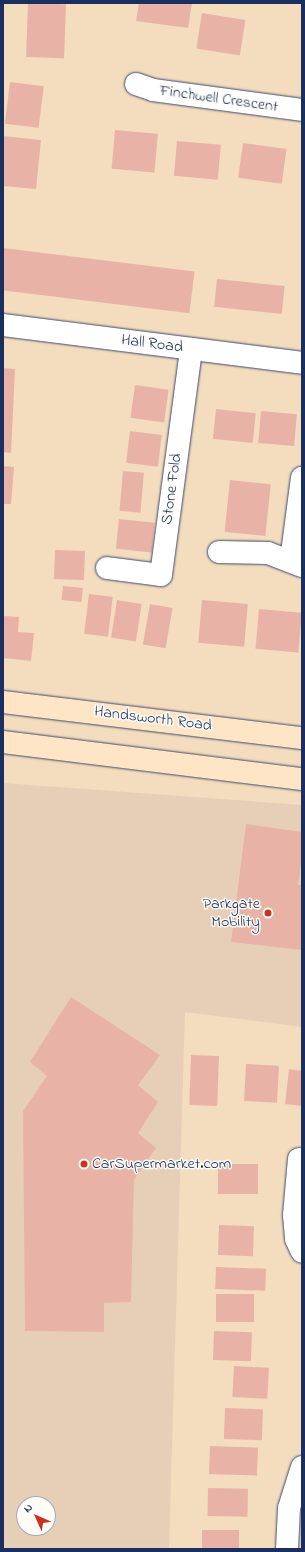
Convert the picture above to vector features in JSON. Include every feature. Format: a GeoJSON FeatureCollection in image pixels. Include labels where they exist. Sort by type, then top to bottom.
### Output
{"type":"FeatureCollection","features":[{"type":"Feature","properties":{"kind":"main road","name":"Handsworth Road"},"geometry":{"type":"LineString","coordinates":[[3,702],[302,738]]}},
{"type":"Feature","properties":{"kind":"main road"},"geometry":{"type":"LineString","coordinates":[[3,742],[302,779]]}},
{"type":"Feature","properties":{"kind":"street","name":"Finchwell Crescent"},"geometry":{"type":"LineString","coordinates":[[136,84],[154,90],[302,110]]}},
{"type":"Feature","properties":{"kind":"street","name":"Hall Road"},"geometry":{"type":"LineString","coordinates":[[3,325],[302,363]]}},
{"type":"Feature","properties":{"kind":"street","name":"Stone Fold"},"geometry":{"type":"LineString","coordinates":[[107,568],[161,575],[191,349]]}},
{"type":"Feature","properties":{"kind":"street"},"geometry":{"type":"LineString","coordinates":[[219,552],[268,553],[296,563],[302,478]]}},
{"type":"Feature","properties":{"kind":"street"},"geometry":{"type":"LineString","coordinates":[[300,1159],[294,1215],[296,1239],[302,1252]]}},
{"type":"Feature","properties":{"kind":"street"},"geometry":{"type":"LineString","coordinates":[[287,1549],[289,1508],[302,1467]]}},
{"type":"Feature","properties":{"kind":"shaded area"},"geometry":{"type":"Polygon","coordinates":[[[3,783],[302,805],[302,1027],[185,1012],[169,1549],[3,1549],[3,783]]]}},
{"type":"Feature","properties":{"kind":"building"},"geometry":{"type":"Polygon","coordinates":[[[28,3],[66,4],[64,58],[26,57],[28,3]]]}},
{"type":"Feature","properties":{"kind":"building"},"geometry":{"type":"Polygon","coordinates":[[[139,3],[192,3],[188,28],[136,21],[139,3]]]}},
{"type":"Feature","properties":{"kind":"building"},"geometry":{"type":"Polygon","coordinates":[[[202,13],[245,20],[240,55],[196,49],[202,13]]]}},
{"type":"Feature","properties":{"kind":"building"},"geometry":{"type":"Polygon","coordinates":[[[10,82],[44,86],[39,128],[5,124],[10,82]]]}},
{"type":"Feature","properties":{"kind":"building"},"geometry":{"type":"Polygon","coordinates":[[[115,130],[158,134],[154,173],[112,169],[115,130]]]}},
{"type":"Feature","properties":{"kind":"building"},"geometry":{"type":"Polygon","coordinates":[[[3,136],[41,140],[36,189],[3,186],[3,136]]]}},
{"type":"Feature","properties":{"kind":"building"},"geometry":{"type":"Polygon","coordinates":[[[177,141],[221,145],[218,180],[174,176],[177,141]]]}},
{"type":"Feature","properties":{"kind":"building"},"geometry":{"type":"Polygon","coordinates":[[[243,143],[287,149],[282,184],[238,178],[243,143]]]}},
{"type":"Feature","properties":{"kind":"building"},"geometry":{"type":"Polygon","coordinates":[[[3,248],[195,272],[189,313],[3,290],[3,248]]]}},
{"type":"Feature","properties":{"kind":"building"},"geometry":{"type":"Polygon","coordinates":[[[217,279],[285,286],[282,314],[214,307],[217,279]]]}},
{"type":"Feature","properties":{"kind":"building"},"geometry":{"type":"Polygon","coordinates":[[[3,368],[15,369],[11,453],[3,452],[3,368]]]}},
{"type":"Feature","properties":{"kind":"building"},"geometry":{"type":"Polygon","coordinates":[[[135,385],[169,390],[164,422],[130,418],[135,385]]]}},
{"type":"Feature","properties":{"kind":"building"},"geometry":{"type":"Polygon","coordinates":[[[216,409],[256,413],[253,443],[213,439],[216,409]]]}},
{"type":"Feature","properties":{"kind":"building"},"geometry":{"type":"Polygon","coordinates":[[[261,411],[297,414],[294,446],[258,443],[261,411]]]}},
{"type":"Feature","properties":{"kind":"building"},"geometry":{"type":"Polygon","coordinates":[[[130,431],[162,435],[158,467],[126,463],[130,431]]]}},
{"type":"Feature","properties":{"kind":"building"},"geometry":{"type":"Polygon","coordinates":[[[3,466],[14,467],[11,504],[3,504],[3,466]]]}},
{"type":"Feature","properties":{"kind":"building"},"geometry":{"type":"Polygon","coordinates":[[[123,471],[144,473],[140,513],[120,511],[123,471]]]}},
{"type":"Feature","properties":{"kind":"building"},"geometry":{"type":"Polygon","coordinates":[[[230,480],[271,484],[265,536],[225,532],[230,480]]]}},
{"type":"Feature","properties":{"kind":"building"},"geometry":{"type":"Polygon","coordinates":[[[119,519],[155,523],[152,553],[116,549],[119,519]]]}},
{"type":"Feature","properties":{"kind":"building"},"geometry":{"type":"Polygon","coordinates":[[[55,550],[85,551],[84,580],[54,579],[55,550]]]}},
{"type":"Feature","properties":{"kind":"building"},"geometry":{"type":"Polygon","coordinates":[[[63,586],[83,588],[81,602],[62,600],[63,586]]]}},
{"type":"Feature","properties":{"kind":"building"},"geometry":{"type":"Polygon","coordinates":[[[89,594],[113,597],[108,637],[84,634],[89,594]]]}},
{"type":"Feature","properties":{"kind":"building"},"geometry":{"type":"Polygon","coordinates":[[[117,600],[142,604],[136,641],[111,638],[117,600]]]}},
{"type":"Feature","properties":{"kind":"building"},"geometry":{"type":"Polygon","coordinates":[[[202,600],[248,604],[244,647],[198,643],[202,600]]]}},
{"type":"Feature","properties":{"kind":"building"},"geometry":{"type":"Polygon","coordinates":[[[150,604],[173,608],[166,648],[143,644],[150,604]]]}},
{"type":"Feature","properties":{"kind":"building"},"geometry":{"type":"Polygon","coordinates":[[[259,609],[302,613],[298,653],[256,649],[259,609]]]}},
{"type":"Feature","properties":{"kind":"building"},"geometry":{"type":"Polygon","coordinates":[[[3,616],[19,617],[18,632],[34,633],[31,661],[3,658],[3,616]]]}},
{"type":"Feature","properties":{"kind":"building","name":"Parkgate Mobility"},"geometry":{"type":"Polygon","coordinates":[[[246,824],[302,832],[302,856],[298,885],[302,885],[302,950],[231,942],[246,824]]]}},
{"type":"Feature","properties":{"kind":"building","name":"CarSupermarket.com"},"geometry":{"type":"Polygon","coordinates":[[[71,997],[160,1055],[138,1085],[158,1102],[138,1133],[156,1148],[134,1180],[131,1302],[104,1303],[104,1332],[25,1331],[23,1111],[47,1076],[30,1062],[71,997]]]}},
{"type":"Feature","properties":{"kind":"building"},"geometry":{"type":"Polygon","coordinates":[[[191,1055],[219,1056],[217,1106],[189,1105],[191,1055]]]}},
{"type":"Feature","properties":{"kind":"building"},"geometry":{"type":"Polygon","coordinates":[[[246,1064],[279,1066],[277,1103],[244,1101],[246,1064]]]}},
{"type":"Feature","properties":{"kind":"building"},"geometry":{"type":"Polygon","coordinates":[[[289,1069],[302,1071],[302,1106],[285,1104],[289,1069]]]}},
{"type":"Feature","properties":{"kind":"building"},"geometry":{"type":"Polygon","coordinates":[[[218,1164],[258,1164],[258,1194],[218,1194],[218,1164]]]}},
{"type":"Feature","properties":{"kind":"building"},"geometry":{"type":"Polygon","coordinates":[[[219,1225],[254,1226],[253,1256],[218,1255],[219,1225]]]}},
{"type":"Feature","properties":{"kind":"building"},"geometry":{"type":"Polygon","coordinates":[[[216,1267],[266,1269],[265,1291],[215,1289],[216,1267]]]}},
{"type":"Feature","properties":{"kind":"building"},"geometry":{"type":"Polygon","coordinates":[[[216,1294],[254,1294],[254,1322],[216,1322],[216,1294]]]}},
{"type":"Feature","properties":{"kind":"building"},"geometry":{"type":"Polygon","coordinates":[[[214,1331],[252,1332],[251,1361],[213,1360],[214,1331]]]}},
{"type":"Feature","properties":{"kind":"building"},"geometry":{"type":"Polygon","coordinates":[[[234,1366],[269,1368],[267,1399],[232,1397],[234,1366]]]}},
{"type":"Feature","properties":{"kind":"building"},"geometry":{"type":"Polygon","coordinates":[[[225,1408],[263,1409],[262,1440],[224,1439],[225,1408]]]}},
{"type":"Feature","properties":{"kind":"building"},"geometry":{"type":"Polygon","coordinates":[[[210,1446],[258,1448],[257,1476],[209,1474],[210,1446]]]}},
{"type":"Feature","properties":{"kind":"building"},"geometry":{"type":"Polygon","coordinates":[[[208,1488],[248,1489],[248,1517],[208,1516],[208,1488]]]}},
{"type":"Feature","properties":{"kind":"building"},"geometry":{"type":"Polygon","coordinates":[[[202,1530],[239,1530],[239,1549],[202,1549],[202,1530]]]}},
{"type":"Feature","properties":{"kind":"place","name":"Parkgate Mobility"},"geometry":{"type":"Point","coordinates":[268,913]}},
{"type":"Feature","properties":{"kind":"place","name":"CarSupermarket.com"},"geometry":{"type":"Point","coordinates":[84,1164]}}]}
